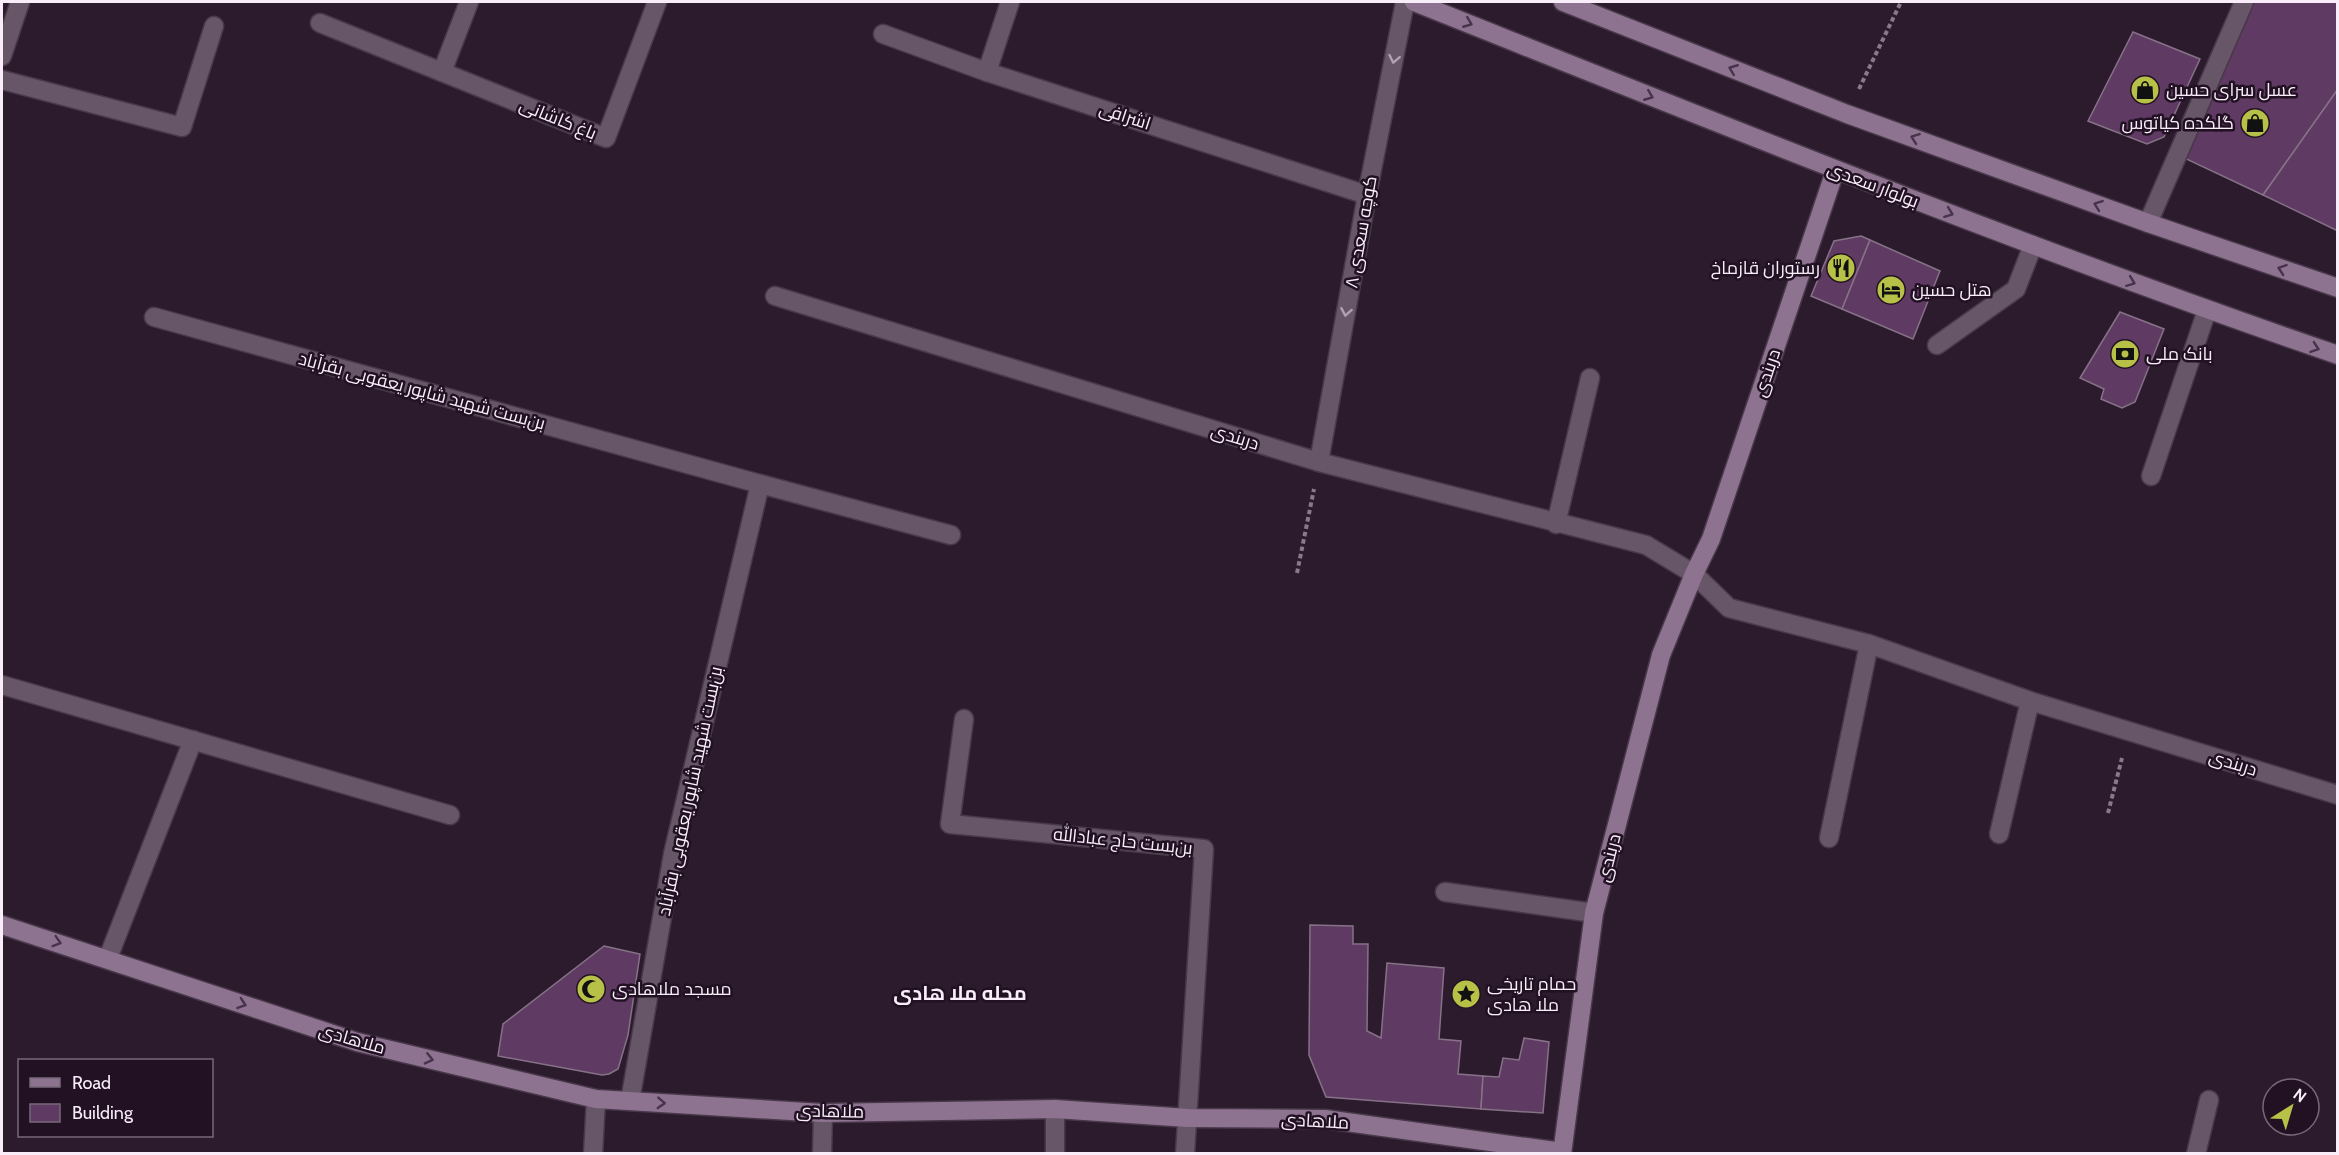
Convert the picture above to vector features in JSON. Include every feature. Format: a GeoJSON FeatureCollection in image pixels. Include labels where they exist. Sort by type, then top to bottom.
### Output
{"type":"FeatureCollection","features":[{"type":"Feature","properties":{"kind":"street"},"geometry":{"type":"LineString","coordinates":[[2,56],[20,2]]}},
{"type":"Feature","properties":{"kind":"street"},"geometry":{"type":"LineString","coordinates":[[442,72],[469,2]]}},
{"type":"Feature","properties":{"kind":"street","name":"باغ کاشانی"},"geometry":{"type":"LineString","coordinates":[[320,23],[606,138],[657,2]]}},
{"type":"Feature","properties":{"kind":"street"},"geometry":{"type":"LineString","coordinates":[[987,72],[1010,2]]}},
{"type":"Feature","properties":{"kind":"street","name":"کوچه سعدی ۸"},"geometry":{"type":"LineString","coordinates":[[1319,462],[1367,195],[1405,2]]}},
{"type":"Feature","properties":{"kind":"street","name":"بولوار سعدی"},"geometry":{"type":"LineString","coordinates":[[1414,2],[1835,171],[2207,310],[2337,355]]}},
{"type":"Feature","properties":{"kind":"street"},"geometry":{"type":"LineString","coordinates":[[1563,2],[1847,114],[2148,223],[2337,288]]}},
{"type":"Feature","properties":{"kind":"street"},"geometry":{"type":"LineString","coordinates":[[2148,223],[2244,2]]}},
{"type":"Feature","properties":{"kind":"street"},"geometry":{"type":"LineString","coordinates":[[2,80],[182,127],[214,26]]}},
{"type":"Feature","properties":{"kind":"street","name":"اشرافی"},"geometry":{"type":"LineString","coordinates":[[884,34],[987,72],[1367,195]]}},
{"type":"Feature","properties":{"kind":"street","name":"دربندی"},"geometry":{"type":"LineString","coordinates":[[1564,1153],[1594,913],[1661,655],[1711,539],[1835,171]]}},
{"type":"Feature","properties":{"kind":"street"},"geometry":{"type":"LineString","coordinates":[[1937,345],[2016,289],[2033,245]]}},
{"type":"Feature","properties":{"kind":"street","name":"دربندی"},"geometry":{"type":"LineString","coordinates":[[775,296],[1319,462],[1646,545],[1694,574],[1729,608],[1869,644],[2030,701],[2337,795]]}},
{"type":"Feature","properties":{"kind":"street"},"geometry":{"type":"LineString","coordinates":[[2151,476],[2207,310]]}},
{"type":"Feature","properties":{"kind":"street","name":"بن‌بست شهید شاپور یعقوبی بقرآباد"},"geometry":{"type":"LineString","coordinates":[[154,317],[951,535]]}},
{"type":"Feature","properties":{"kind":"street"},"geometry":{"type":"LineString","coordinates":[[1556,524],[1590,378]]}},
{"type":"Feature","properties":{"kind":"street","name":"بن‌بست شهید شاپور یعقوبی بقرآباد"},"geometry":{"type":"LineString","coordinates":[[630,1101],[673,854],[760,484]]}},
{"type":"Feature","properties":{"kind":"street"},"geometry":{"type":"LineString","coordinates":[[1829,838],[1869,644]]}},
{"type":"Feature","properties":{"kind":"street"},"geometry":{"type":"LineString","coordinates":[[2,684],[450,815]]}},
{"type":"Feature","properties":{"kind":"street"},"geometry":{"type":"LineString","coordinates":[[1999,834],[2030,701]]}},
{"type":"Feature","properties":{"kind":"street","name":"بن‌بست حاج عبادالله"},"geometry":{"type":"LineString","coordinates":[[964,719],[950,824],[1204,849],[1188,1118]]}},
{"type":"Feature","properties":{"kind":"street"},"geometry":{"type":"LineString","coordinates":[[108,958],[193,740]]}},
{"type":"Feature","properties":{"kind":"street"},"geometry":{"type":"LineString","coordinates":[[1445,892],[1594,913]]}},
{"type":"Feature","properties":{"kind":"street","name":"ملاهادی"},"geometry":{"type":"LineString","coordinates":[[2,925],[108,958],[357,1042],[596,1100],[823,1113],[1055,1109],[1188,1118],[1325,1119],[1564,1153]]}},
{"type":"Feature","properties":{"kind":"street"},"geometry":{"type":"LineString","coordinates":[[593,1154],[596,1100]]}},
{"type":"Feature","properties":{"kind":"street"},"geometry":{"type":"LineString","coordinates":[[2196,1154],[2209,1100]]}},
{"type":"Feature","properties":{"kind":"street"},"geometry":{"type":"LineString","coordinates":[[1055,1109],[1055,1154]]}},
{"type":"Feature","properties":{"kind":"street"},"geometry":{"type":"LineString","coordinates":[[822,1154],[823,1113]]}},
{"type":"Feature","properties":{"kind":"street"},"geometry":{"type":"LineString","coordinates":[[1185,1154],[1188,1118]]}},
{"type":"Feature","properties":{"kind":"path"},"geometry":{"type":"LineString","coordinates":[[1847,114],[1901,2]]}},
{"type":"Feature","properties":{"kind":"path"},"geometry":{"type":"LineString","coordinates":[[1297,573],[1319,462]]}},
{"type":"Feature","properties":{"kind":"path"},"geometry":{"type":"LineString","coordinates":[[2108,813],[2129,731]]}},
{"type":"Feature","properties":{"kind":"building","name":"گلکده کیاتوس"},"geometry":{"type":"Polygon","coordinates":[[[2251,2],[2338,2],[2338,89],[2263,195],[2182,157],[2251,2]]]}},
{"type":"Feature","properties":{"kind":"building","name":"عسل سرای حسین"},"geometry":{"type":"Polygon","coordinates":[[[2133,32],[2200,59],[2164,137],[2147,144],[2088,121],[2133,32]]]}},
{"type":"Feature","properties":{"kind":"building"},"geometry":{"type":"Polygon","coordinates":[[[2338,89],[2338,231],[2263,195],[2338,89]]]}},
{"type":"Feature","properties":{"kind":"building","name":"رستوران قازماخ"},"geometry":{"type":"Polygon","coordinates":[[[1861,236],[1870,240],[1842,309],[1811,296],[1834,241],[1861,236]]]}},
{"type":"Feature","properties":{"kind":"building","name":"هتل حسین"},"geometry":{"type":"Polygon","coordinates":[[[1870,240],[1940,271],[1913,339],[1842,309],[1870,240]]]}},
{"type":"Feature","properties":{"kind":"building","name":"بانک ملی"},"geometry":{"type":"Polygon","coordinates":[[[2120,312],[2164,329],[2135,402],[2122,408],[2101,399],[2104,389],[2080,378],[2120,312]]]}},
{"type":"Feature","properties":{"kind":"building"},"geometry":{"type":"Polygon","coordinates":[[[1310,925],[1353,926],[1353,944],[1368,944],[1367,1031],[1381,1038],[1387,963],[1444,968],[1439,1039],[1461,1041],[1458,1074],[1483,1076],[1481,1109],[1326,1097],[1309,1055],[1310,925]]]}},
{"type":"Feature","properties":{"kind":"building","name":"مسجد ملاهادی"},"geometry":{"type":"Polygon","coordinates":[[[604,946],[640,954],[628,1035],[618,1069],[602,1075],[498,1056],[503,1024],[604,946]]]}},
{"type":"Feature","properties":{"kind":"building"},"geometry":{"type":"Polygon","coordinates":[[[1524,1038],[1549,1042],[1543,1113],[1481,1109],[1483,1076],[1499,1077],[1503,1058],[1519,1060],[1524,1038]]]}},
{"type":"Feature","properties":{"kind":"place","name":"عسل سرای حسین"},"geometry":{"type":"Point","coordinates":[2145,90]}},
{"type":"Feature","properties":{"kind":"place","name":"گلکده کیاتوس"},"geometry":{"type":"Point","coordinates":[2255,123]}},
{"type":"Feature","properties":{"kind":"place","name":"رستوران قازماخ"},"geometry":{"type":"Point","coordinates":[1841,268]}},
{"type":"Feature","properties":{"kind":"place","name":"هتل حسین"},"geometry":{"type":"Point","coordinates":[1891,290]}},
{"type":"Feature","properties":{"kind":"place","name":"بانک ملی"},"geometry":{"type":"Point","coordinates":[2125,354]}},
{"type":"Feature","properties":{"kind":"place","name":"مسجد ملاهادی"},"geometry":{"type":"Point","coordinates":[591,989]}},
{"type":"Feature","properties":{"kind":"place","name":"حمام تاریخی ملا هادی"},"geometry":{"type":"Point","coordinates":[1466,994]}},
{"type":"Feature","properties":{"kind":"district","name":"محله ملا هادی"},"geometry":{"type":"Point","coordinates":[960,993]}}]}
